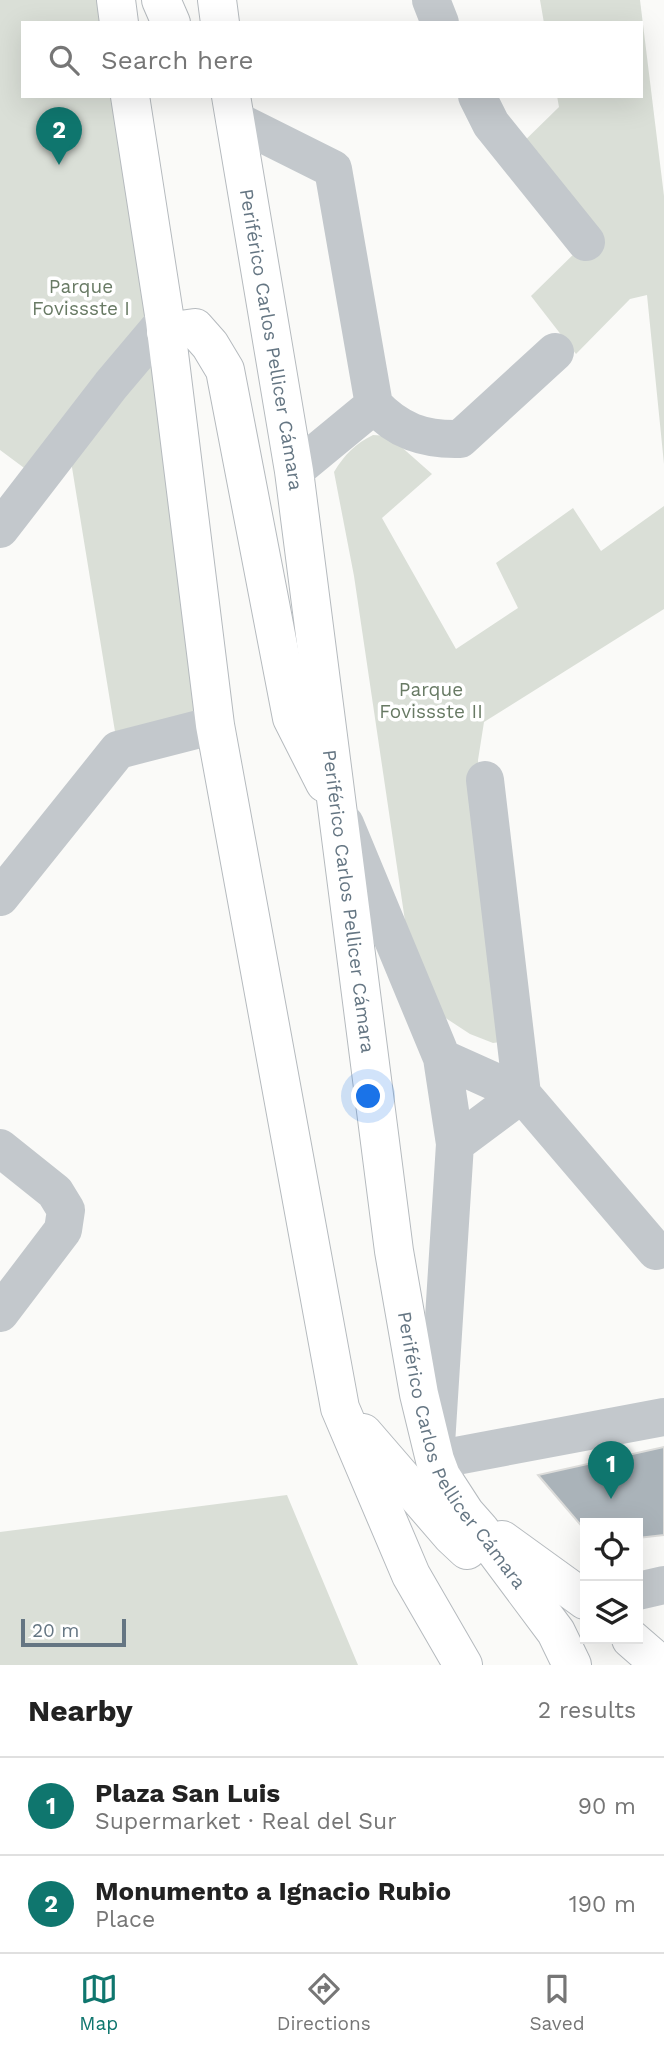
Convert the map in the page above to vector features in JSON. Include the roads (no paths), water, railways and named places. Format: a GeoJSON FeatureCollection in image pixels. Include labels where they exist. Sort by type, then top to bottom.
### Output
{"type":"FeatureCollection","features":[{"type":"Feature","properties":{"kind":"main road"},"geometry":{"type":"LineString","coordinates":[[116,0],[119,21]]}},
{"type":"Feature","properties":{"kind":"main road"},"geometry":{"type":"LineString","coordinates":[[161,0],[170,21]]}},
{"type":"Feature","properties":{"kind":"main road"},"geometry":{"type":"LineString","coordinates":[[130,98],[166,326],[215,725],[340,1408],[411,1574],[439,1665]]}},
{"type":"Feature","properties":{"kind":"main road","name":"Periférico Carlos Pellicer Cámara"},"geometry":{"type":"LineString","coordinates":[[233,108],[293,471],[394,1251],[431,1478],[480,1530],[564,1648]]}},
{"type":"Feature","properties":{"kind":"main road"},"geometry":{"type":"LineString","coordinates":[[166,326],[195,328],[210,345],[225,370],[292,718],[339,810]]}},
{"type":"Feature","properties":{"kind":"main road"},"geometry":{"type":"LineString","coordinates":[[340,1408],[431,1478],[452,1536],[564,1648],[591,1665]]}},
{"type":"Feature","properties":{"kind":"main road"},"geometry":{"type":"LineString","coordinates":[[465,1513],[580,1596]]}},
{"type":"Feature","properties":{"kind":"main road"},"geometry":{"type":"LineString","coordinates":[[411,1574],[463,1665]]}},
{"type":"Feature","properties":{"kind":"main road"},"geometry":{"type":"LineString","coordinates":[[637,1644],[661,1665]]}},
{"type":"Feature","properties":{"kind":"street"},"geometry":{"type":"LineString","coordinates":[[431,0],[439,21]]}},
{"type":"Feature","properties":{"kind":"street"},"geometry":{"type":"LineString","coordinates":[[478,98],[491,124],[586,242]]}},
{"type":"Feature","properties":{"kind":"street"},"geometry":{"type":"LineString","coordinates":[[233,108],[333,169],[374,405],[388,420],[409,431],[438,439],[460,439],[555,352]]}},
{"type":"Feature","properties":{"kind":"street"},"geometry":{"type":"LineString","coordinates":[[0,529],[111,385],[166,326]]}},
{"type":"Feature","properties":{"kind":"street"},"geometry":{"type":"LineString","coordinates":[[293,471],[374,405]]}},
{"type":"Feature","properties":{"kind":"street"},"geometry":{"type":"LineString","coordinates":[[0,897],[118,750],[215,725]]}},
{"type":"Feature","properties":{"kind":"street"},"geometry":{"type":"LineString","coordinates":[[485,780],[522,1094]]}},
{"type":"Feature","properties":{"kind":"street"},"geometry":{"type":"LineString","coordinates":[[339,810],[442,1058],[455,1144],[431,1478],[664,1418]]}},
{"type":"Feature","properties":{"kind":"street"},"geometry":{"type":"LineString","coordinates":[[442,1058],[522,1094],[656,1251]]}},
{"type":"Feature","properties":{"kind":"street"},"geometry":{"type":"LineString","coordinates":[[455,1144],[522,1094]]}},
{"type":"Feature","properties":{"kind":"street"},"geometry":{"type":"LineString","coordinates":[[0,1149],[55,1192],[66,1210],[63,1230],[0,1313]]}},
{"type":"Feature","properties":{"kind":"street"},"geometry":{"type":"LineString","coordinates":[[643,1590],[664,1585]]}},
{"type":"Feature","properties":{"kind":"place","name":"Monumento a Ignacio Rubio"},"geometry":{"type":"Point","coordinates":[59,165]}},
{"type":"Feature","properties":{"kind":"place","name":"Plaza San Luis"},"geometry":{"type":"Point","coordinates":[611,1499]}},
{"type":"Feature","properties":{"kind":"park label","name":"Parque Fovissste I"},"geometry":{"type":"Point","coordinates":[81,297]}},
{"type":"Feature","properties":{"kind":"park label","name":"Parque Fovissste II"},"geometry":{"type":"Point","coordinates":[431,700]}}]}
